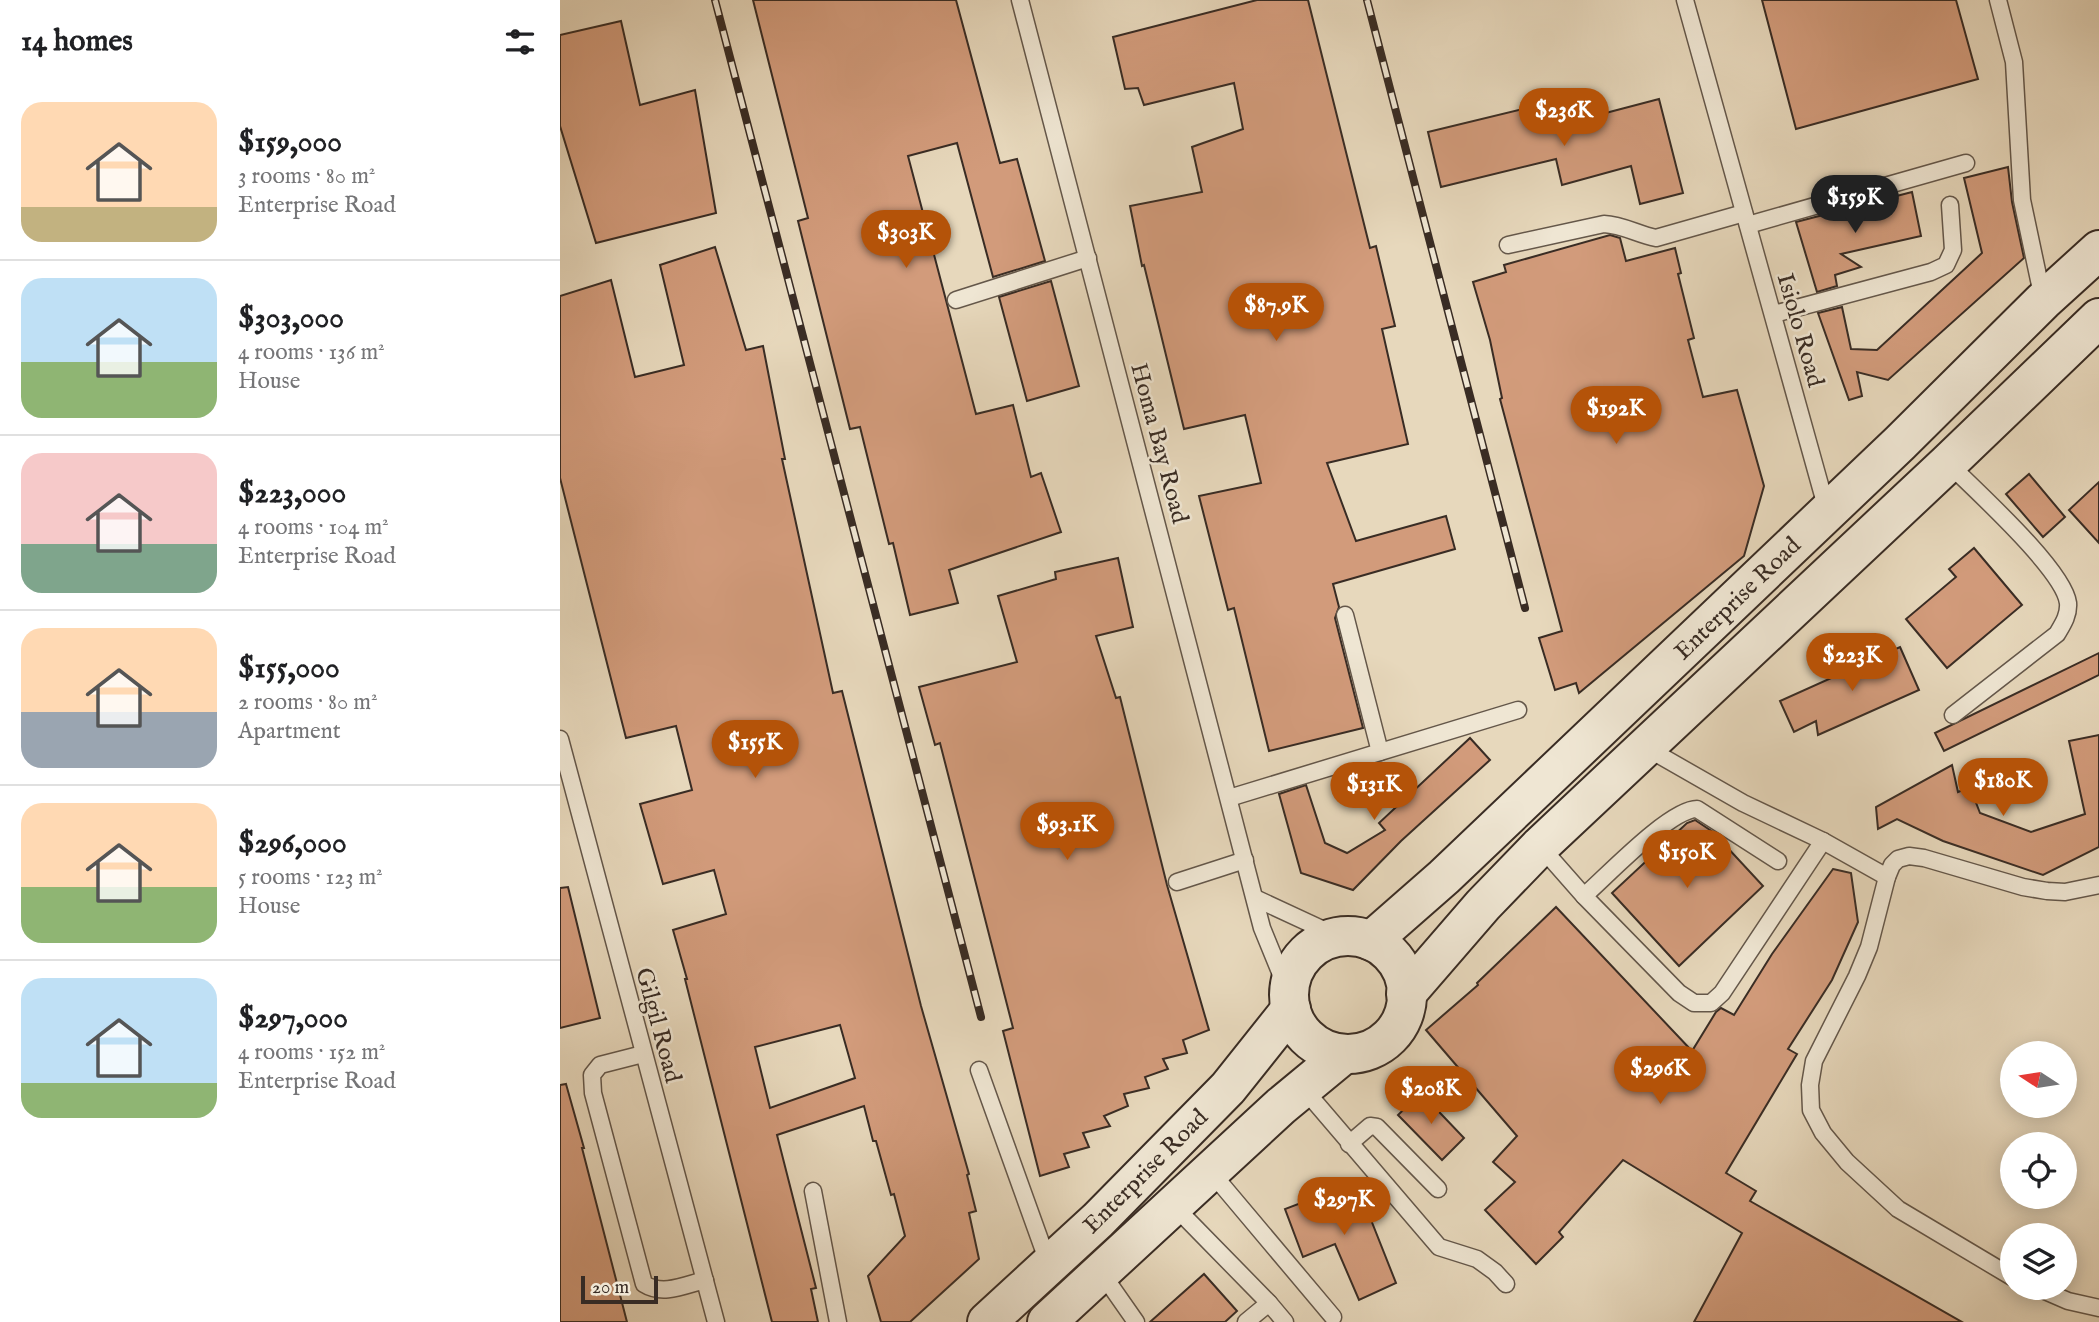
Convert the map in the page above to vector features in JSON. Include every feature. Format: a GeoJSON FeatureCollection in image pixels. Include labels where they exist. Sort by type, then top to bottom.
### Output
{"type":"FeatureCollection","features":[{"type":"Feature","properties":{"kind":"main road","name":"Enterprise Road"},"geometry":{"type":"LineString","coordinates":[[1044,1302],[1098,1220],[1228,1088],[1290,1002],[1292,978],[1299,963],[1310,950],[1324,942],[1355,939],[1444,877],[2099,250]]}},
{"type":"Feature","properties":{"kind":"main road","name":"Enterprise Road"},"geometry":{"type":"LineString","coordinates":[[987,1322],[1044,1302],[1101,1272],[1344,1054],[1359,1054],[1391,1035],[1404,1010],[1406,994],[1483,905],[1540,846],[2099,318]]}},
{"type":"Feature","properties":{"kind":"main road"},"geometry":{"type":"LineString","coordinates":[[1900,443],[1939,472]]}},
{"type":"Feature","properties":{"kind":"main road"},"geometry":{"type":"LineString","coordinates":[[1355,939],[1385,950],[1404,978],[1406,994]]}},
{"type":"Feature","properties":{"kind":"main road"},"geometry":{"type":"LineString","coordinates":[[1290,1002],[1304,1036],[1329,1052],[1344,1054]]}},
{"type":"Feature","properties":{"kind":"lane","name":"Homa Bay Road"},"geometry":{"type":"LineString","coordinates":[[1020,0],[1266,942],[1290,1002]]}},
{"type":"Feature","properties":{"kind":"lane","name":"Isiolo Road"},"geometry":{"type":"LineString","coordinates":[[1685,0],[1828,511]]}},
{"type":"Feature","properties":{"kind":"lane"},"geometry":{"type":"LineString","coordinates":[[1998,0],[2014,62],[2021,191],[2043,301]]}},
{"type":"Feature","properties":{"kind":"lane"},"geometry":{"type":"LineString","coordinates":[[1508,245],[1604,223],[1620,225],[1656,238],[1746,219],[1966,163]]}},
{"type":"Feature","properties":{"kind":"lane"},"geometry":{"type":"LineString","coordinates":[[1774,314],[1931,272],[1946,265],[1953,250],[1950,205]]}},
{"type":"Feature","properties":{"kind":"lane"},"geometry":{"type":"LineString","coordinates":[[956,300],[1088,258]]}},
{"type":"Feature","properties":{"kind":"lane"},"geometry":{"type":"LineString","coordinates":[[1939,472],[2047,564],[2062,586],[2068,604],[2065,620],[2057,634],[1953,715]]}},
{"type":"Feature","properties":{"kind":"lane"},"geometry":{"type":"LineString","coordinates":[[1345,615],[1380,752]]}},
{"type":"Feature","properties":{"kind":"lane"},"geometry":{"type":"LineString","coordinates":[[1229,798],[1518,710]]}},
{"type":"Feature","properties":{"kind":"lane","name":"Gilgil Road"},"geometry":{"type":"LineString","coordinates":[[560,739],[716,1322]]}},
{"type":"Feature","properties":{"kind":"lane"},"geometry":{"type":"LineString","coordinates":[[1645,747],[1743,803],[1823,841],[1886,877]]}},
{"type":"Feature","properties":{"kind":"lane"},"geometry":{"type":"LineString","coordinates":[[1584,896],[1668,821],[1689,809],[1697,809],[1778,861]]}},
{"type":"Feature","properties":{"kind":"lane"},"geometry":{"type":"LineString","coordinates":[[1540,846],[1584,896],[1679,993],[1694,1003],[1711,1003],[1722,993],[1823,841]]}},
{"type":"Feature","properties":{"kind":"lane"},"geometry":{"type":"LineString","coordinates":[[2000,1270],[1898,1209],[1847,1162],[1823,1133],[1811,1110],[1810,1085],[1814,1061],[1857,976],[1868,947],[1886,877],[1898,859],[1909,856],[1976,872],[2023,887],[2048,891],[2065,892],[2099,885]]}},
{"type":"Feature","properties":{"kind":"lane"},"geometry":{"type":"LineString","coordinates":[[1177,881],[1245,860]]}},
{"type":"Feature","properties":{"kind":"lane"},"geometry":{"type":"LineString","coordinates":[[1255,898],[1355,939]]}},
{"type":"Feature","properties":{"kind":"lane"},"geometry":{"type":"LineString","coordinates":[[643,1054],[600,1065],[592,1075],[593,1093],[640,1271],[644,1284],[654,1290],[666,1290],[705,1280]]}},
{"type":"Feature","properties":{"kind":"lane"},"geometry":{"type":"LineString","coordinates":[[979,1070],[1044,1302]]}},
{"type":"Feature","properties":{"kind":"lane"},"geometry":{"type":"LineString","coordinates":[[1303,1088],[1438,1247],[1477,1259],[1506,1284]]}},
{"type":"Feature","properties":{"kind":"lane"},"geometry":{"type":"LineString","coordinates":[[1349,1144],[1370,1126],[1377,1127],[1438,1189]]}},
{"type":"Feature","properties":{"kind":"lane"},"geometry":{"type":"LineString","coordinates":[[1211,1172],[1333,1317]]}},
{"type":"Feature","properties":{"kind":"lane"},"geometry":{"type":"LineString","coordinates":[[813,1191],[838,1322]]}},
{"type":"Feature","properties":{"kind":"lane"},"geometry":{"type":"LineString","coordinates":[[1174,1206],[1285,1322]]}},
{"type":"Feature","properties":{"kind":"lane"},"geometry":{"type":"LineString","coordinates":[[1101,1272],[1136,1322]]}},
{"type":"Feature","properties":{"kind":"lane"},"geometry":{"type":"LineString","coordinates":[[2066,1300],[2099,1308]]}},
{"type":"Feature","properties":{"kind":"lane"},"geometry":{"type":"LineString","coordinates":[[1246,1322],[1269,1303]]}},
{"type":"Feature","properties":{"kind":"building"},"geometry":{"type":"Polygon","coordinates":[[[753,0],[956,0],[1000,163],[1017,159],[1045,261],[993,277],[957,143],[908,156],[976,414],[1013,405],[1031,477],[1041,473],[1061,532],[949,570],[958,603],[910,615],[860,427],[850,429],[798,221],[808,218],[753,0]]]}},
{"type":"Feature","properties":{"kind":"building"},"geometry":{"type":"Polygon","coordinates":[[[1257,0],[1308,0],[1370,248],[1376,246],[1395,326],[1382,329],[1408,444],[1327,463],[1356,541],[1446,516],[1455,549],[1333,584],[1339,607],[1335,618],[1363,728],[1269,751],[1234,608],[1228,610],[1199,496],[1261,483],[1245,415],[1184,429],[1144,265],[1142,266],[1130,206],[1202,192],[1192,147],[1243,129],[1234,83],[1144,105],[1138,88],[1125,89],[1113,37],[1257,0]]]}},
{"type":"Feature","properties":{"kind":"building"},"geometry":{"type":"Polygon","coordinates":[[[1762,0],[1956,0],[1978,79],[1796,129],[1762,0]]]}},
{"type":"Feature","properties":{"kind":"building"},"geometry":{"type":"Polygon","coordinates":[[[621,21],[640,105],[695,90],[716,213],[596,243],[560,126],[560,35],[621,21]]]}},
{"type":"Feature","properties":{"kind":"building"},"geometry":{"type":"Polygon","coordinates":[[[1659,99],[1683,193],[1640,204],[1631,166],[1562,185],[1556,159],[1441,187],[1428,132],[1531,107],[1537,131],[1659,99]]]}},
{"type":"Feature","properties":{"kind":"building"},"geometry":{"type":"Polygon","coordinates":[[[2008,167],[2012,202],[2024,258],[1888,380],[1857,372],[1862,396],[1849,400],[1818,313],[1842,307],[1851,349],[1877,350],[1982,253],[1964,178],[2008,167]]]}},
{"type":"Feature","properties":{"kind":"building"},"geometry":{"type":"Polygon","coordinates":[[[1912,192],[1921,236],[1841,254],[1861,267],[1835,275],[1837,286],[1817,292],[1796,222],[1912,192]]]}},
{"type":"Feature","properties":{"kind":"building"},"geometry":{"type":"Polygon","coordinates":[[[1610,235],[1620,238],[1626,261],[1675,248],[1681,273],[1678,274],[1694,338],[1688,340],[1703,397],[1737,390],[1764,486],[1744,556],[1579,693],[1576,683],[1555,690],[1539,638],[1562,631],[1500,399],[1502,398],[1490,340],[1473,282],[1506,272],[1504,265],[1610,235]]]}},
{"type":"Feature","properties":{"kind":"building"},"geometry":{"type":"Polygon","coordinates":[[[715,247],[746,350],[763,346],[785,459],[782,459],[833,693],[842,691],[921,1006],[969,1174],[967,1175],[976,1211],[969,1213],[979,1259],[910,1322],[881,1322],[868,1276],[905,1236],[894,1194],[891,1195],[864,1106],[777,1135],[816,1288],[811,1289],[818,1322],[772,1322],[673,930],[726,914],[714,870],[663,884],[640,804],[692,790],[676,726],[626,738],[560,478],[560,296],[611,280],[635,377],[684,365],[660,265],[715,247]],[[840,1025],[755,1047],[770,1108],[855,1078],[840,1025]]]}},
{"type":"Feature","properties":{"kind":"building"},"geometry":{"type":"Polygon","coordinates":[[[1051,281],[1079,386],[1027,401],[999,297],[1051,281]]]}},
{"type":"Feature","properties":{"kind":"building"},"geometry":{"type":"Polygon","coordinates":[[[2029,474],[2065,517],[2043,537],[2006,494],[2029,474]]]}},
{"type":"Feature","properties":{"kind":"building"},"geometry":{"type":"Polygon","coordinates":[[[2099,482],[2099,543],[2069,510],[2099,482]]]}},
{"type":"Feature","properties":{"kind":"building"},"geometry":{"type":"Polygon","coordinates":[[[1974,548],[2022,605],[1947,668],[1906,619],[1956,577],[1949,569],[1974,548]]]}},
{"type":"Feature","properties":{"kind":"building"},"geometry":{"type":"Polygon","coordinates":[[[1118,558],[1133,627],[1096,636],[1116,698],[1120,697],[1167,885],[1209,1030],[1183,1040],[1187,1053],[1163,1059],[1168,1069],[1145,1077],[1149,1088],[1124,1094],[1128,1106],[1104,1116],[1110,1126],[1083,1133],[1089,1147],[1064,1154],[1069,1167],[1040,1176],[1003,1031],[1013,1028],[940,743],[935,745],[919,687],[1017,662],[998,596],[1056,579],[1055,572],[1118,558]]]}},
{"type":"Feature","properties":{"kind":"building"},"geometry":{"type":"Polygon","coordinates":[[[1900,647],[1919,690],[1818,735],[1816,721],[1794,732],[1780,701],[1900,647]]]}},
{"type":"Feature","properties":{"kind":"building"},"geometry":{"type":"Polygon","coordinates":[[[2099,653],[2099,675],[1944,751],[1935,733],[2099,653]]]}},
{"type":"Feature","properties":{"kind":"building"},"geometry":{"type":"Polygon","coordinates":[[[2099,735],[2099,847],[2043,875],[1943,841],[1897,819],[1878,829],[1876,807],[1952,765],[1958,792],[1970,787],[1980,813],[2031,832],[2085,814],[2069,741],[2099,735]]]}},
{"type":"Feature","properties":{"kind":"building"},"geometry":{"type":"Polygon","coordinates":[[[1470,738],[1490,760],[1401,841],[1353,890],[1301,873],[1279,794],[1306,785],[1325,843],[1347,853],[1385,830],[1379,823],[1470,738]]]}},
{"type":"Feature","properties":{"kind":"building"},"geometry":{"type":"Polygon","coordinates":[[[1695,820],[1713,832],[1763,886],[1679,966],[1612,893],[1687,823],[1695,820]]]}},
{"type":"Feature","properties":{"kind":"building"},"geometry":{"type":"Polygon","coordinates":[[[1833,869],[1851,873],[1858,922],[1832,980],[1788,1049],[1797,1054],[1726,1173],[1756,1191],[1750,1201],[1962,1322],[1694,1322],[1742,1233],[1623,1160],[1559,1232],[1563,1237],[1536,1264],[1485,1210],[1515,1182],[1493,1162],[1517,1136],[1426,1030],[1478,985],[1477,983],[1556,907],[1692,1051],[1716,1012],[1721,1008],[1734,1015],[1772,954],[1833,869]]]}},
{"type":"Feature","properties":{"kind":"building"},"geometry":{"type":"Polygon","coordinates":[[[568,887],[600,1018],[560,1028],[560,888],[568,887]]]}},
{"type":"Feature","properties":{"kind":"building"},"geometry":{"type":"Polygon","coordinates":[[[566,1084],[627,1322],[560,1322],[560,1085],[566,1084]]]}},
{"type":"Feature","properties":{"kind":"building"},"geometry":{"type":"Polygon","coordinates":[[[1421,1093],[1464,1138],[1442,1160],[1398,1115],[1421,1093]]]}},
{"type":"Feature","properties":{"kind":"building"},"geometry":{"type":"Polygon","coordinates":[[[1356,1182],[1396,1283],[1359,1300],[1335,1244],[1303,1257],[1285,1209],[1356,1182]]]}},
{"type":"Feature","properties":{"kind":"building"},"geometry":{"type":"Polygon","coordinates":[[[1204,1274],[1237,1311],[1225,1322],[1150,1322],[1204,1274]]]}},
{"type":"Feature","properties":{"kind":"railway"},"geometry":{"type":"LineString","coordinates":[[715,0],[981,1017]]}},
{"type":"Feature","properties":{"kind":"railway"},"geometry":{"type":"LineString","coordinates":[[1367,0],[1525,608]]}}]}
